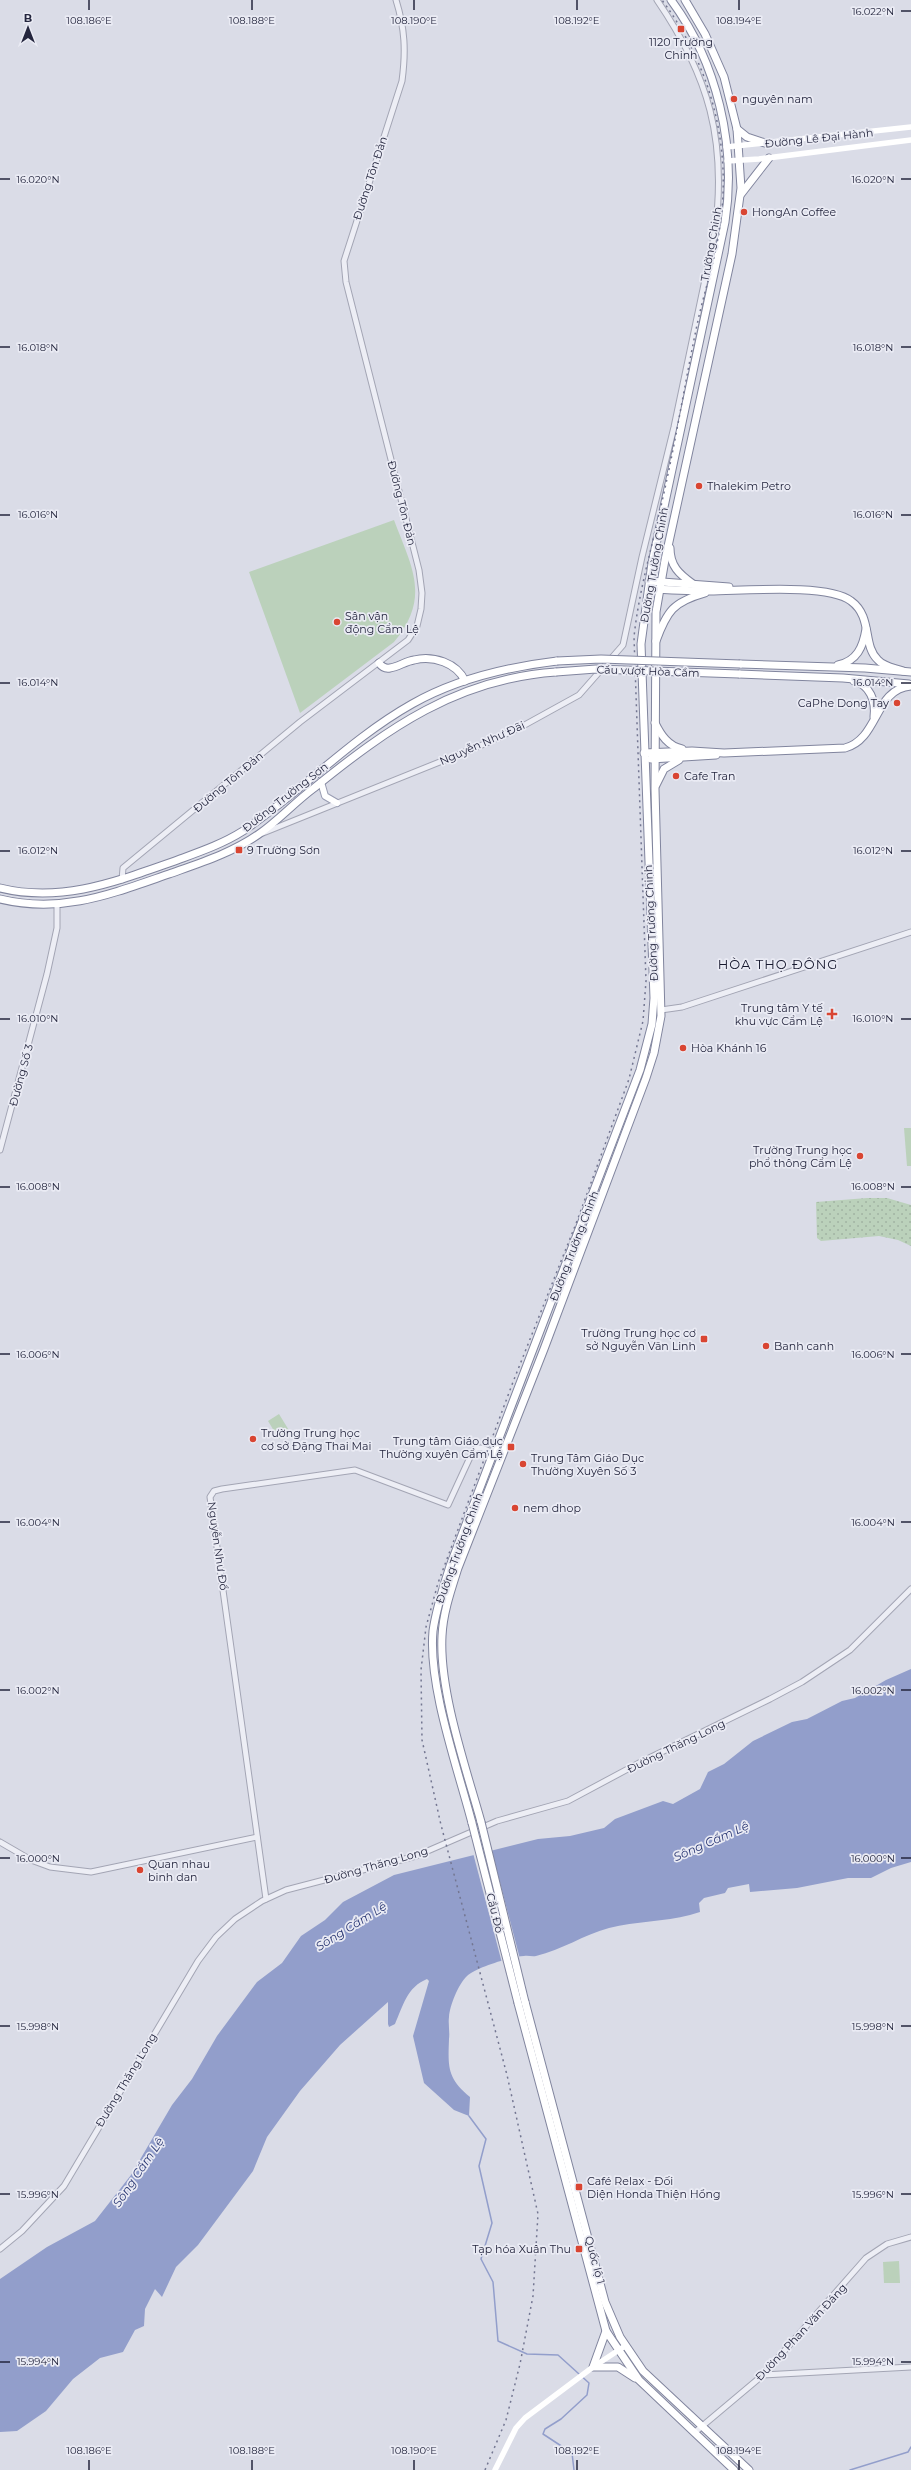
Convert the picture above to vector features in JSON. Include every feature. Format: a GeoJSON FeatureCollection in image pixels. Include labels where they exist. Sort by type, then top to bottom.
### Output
{"type":"FeatureCollection","features":[{"type":"Feature","properties":{"kind":"highway","name":"Đường Trường Chinh"},"geometry":{"type":"LineString","coordinates":[[472,1824],[438,1690],[433,1664],[433,1631],[440,1596],[450,1566],[646,1049],[652,1024],[654,990],[644,756],[641,644],[648,585],[724,222],[727,201],[726,147],[719,103],[712,79],[685,21],[671,0]]}},
{"type":"Feature","properties":{"kind":"highway","name":"Đường Trường Chinh"},"geometry":{"type":"LineString","coordinates":[[481,1822],[449,1702],[442,1663],[442,1635],[447,1605],[458,1568],[544,1349],[646,1078],[659,1032],[661,1010],[655,789],[654,643],[660,586],[732,254],[741,194],[737,129],[724,77],[705,34],[685,0]]}},
{"type":"Feature","properties":{"kind":"highway"},"geometry":{"type":"LineString","coordinates":[[737,129],[747,137],[768,144]]}},
{"type":"Feature","properties":{"kind":"highway"},"geometry":{"type":"LineString","coordinates":[[741,194],[769,158]]}},
{"type":"Feature","properties":{"kind":"highway"},"geometry":{"type":"LineString","coordinates":[[671,533],[671,559],[674,567],[694,584]]}},
{"type":"Feature","properties":{"kind":"highway"},"geometry":{"type":"LineString","coordinates":[[660,586],[694,584],[743,589],[838,593],[856,604],[866,623],[873,651],[878,660],[907,672]]}},
{"type":"Feature","properties":{"kind":"highway"},"geometry":{"type":"LineString","coordinates":[[648,585],[702,591],[743,589]]}},
{"type":"Feature","properties":{"kind":"highway"},"geometry":{"type":"LineString","coordinates":[[654,643],[660,621],[668,608],[683,596],[702,591]]}},
{"type":"Feature","properties":{"kind":"highway"},"geometry":{"type":"LineString","coordinates":[[654,643],[670,610],[686,599],[711,591]]}},
{"type":"Feature","properties":{"kind":"highway"},"geometry":{"type":"LineString","coordinates":[[830,667],[843,664],[856,656],[863,643],[866,623]]}},
{"type":"Feature","properties":{"kind":"highway"},"geometry":{"type":"LineString","coordinates":[[379,663],[385,668],[391,668],[413,660],[437,659],[452,666],[465,681]]}},
{"type":"Feature","properties":{"kind":"highway","name":"Cầu vượt Hòa Cầm"},"geometry":{"type":"LineString","coordinates":[[557,661],[602,659],[830,667],[907,672]]}},
{"type":"Feature","properties":{"kind":"highway","name":"Đường Trường Sơn"},"geometry":{"type":"LineString","coordinates":[[0,888],[30,894],[55,894],[85,890],[122,880],[235,835],[389,717],[413,703],[465,681],[511,668],[557,661]]}},
{"type":"Feature","properties":{"kind":"highway","name":"Cầu vượt Hòa Cầm"},"geometry":{"type":"LineString","coordinates":[[556,672],[596,669],[843,678]]}},
{"type":"Feature","properties":{"kind":"highway","name":"Đường Trường Sơn"},"geometry":{"type":"LineString","coordinates":[[0,899],[43,905],[79,902],[136,886],[220,856],[260,833],[371,743],[418,712],[490,684],[556,672]]}},
{"type":"Feature","properties":{"kind":"highway"},"geometry":{"type":"LineString","coordinates":[[843,678],[911,685]]}},
{"type":"Feature","properties":{"kind":"highway"},"geometry":{"type":"LineString","coordinates":[[843,678],[858,681],[870,691],[874,706],[873,723]]}},
{"type":"Feature","properties":{"kind":"highway"},"geometry":{"type":"LineString","coordinates":[[644,756],[683,758],[724,753],[845,748],[860,742],[866,736],[878,710],[889,695],[900,688],[911,685]]}},
{"type":"Feature","properties":{"kind":"highway"},"geometry":{"type":"LineString","coordinates":[[654,722],[662,736],[675,747],[692,751],[724,753]]}},
{"type":"Feature","properties":{"kind":"highway"},"geometry":{"type":"LineString","coordinates":[[655,756],[692,751]]}},
{"type":"Feature","properties":{"kind":"highway"},"geometry":{"type":"LineString","coordinates":[[655,789],[664,769],[683,758]]}},
{"type":"Feature","properties":{"kind":"highway","name":"Cầu Đỏ"},"geometry":{"type":"LineString","coordinates":[[481,1822],[526,2002]]}},
{"type":"Feature","properties":{"kind":"highway","name":"Cầu Đỏ"},"geometry":{"type":"LineString","coordinates":[[472,1824],[518,2004]]}},
{"type":"Feature","properties":{"kind":"highway","name":"Quốc lộ 1"},"geometry":{"type":"LineString","coordinates":[[526,2002],[605,2302],[625,2346],[643,2371],[749,2470]]}},
{"type":"Feature","properties":{"kind":"highway","name":"Quốc lộ 1"},"geometry":{"type":"LineString","coordinates":[[518,2004],[606,2331],[639,2380],[734,2470]]}},
{"type":"Feature","properties":{"kind":"highway"},"geometry":{"type":"LineString","coordinates":[[606,2331],[590,2369],[618,2367],[639,2380]]}},
{"type":"Feature","properties":{"kind":"main road","name":"Đường Lê Đại Hành"},"geometry":{"type":"LineString","coordinates":[[726,147],[768,144],[911,127]]}},
{"type":"Feature","properties":{"kind":"main road","name":"Đường Lê Đại Hành"},"geometry":{"type":"LineString","coordinates":[[727,161],[769,158],[911,140]]}},
{"type":"Feature","properties":{"kind":"main road"},"geometry":{"type":"LineString","coordinates":[[321,782],[324,796],[337,803]]}},
{"type":"Feature","properties":{"kind":"main road"},"geometry":{"type":"LineString","coordinates":[[495,2470],[516,2428],[525,2418],[590,2369],[625,2346]]}},
{"type":"Feature","properties":{"kind":"street","name":"Đường Tôn Đản"},"geometry":{"type":"LineString","coordinates":[[122,880],[123,868],[300,722],[408,640],[413,633],[421,610],[422,593],[419,570],[346,282],[344,261],[402,81],[406,53],[402,20],[396,0]]}},
{"type":"Feature","properties":{"kind":"street","name":"Trường Chinh"},"geometry":{"type":"LineString","coordinates":[[637,582],[674,427],[715,232],[719,203],[718,159],[712,114],[699,73],[683,40],[657,0]]}},
{"type":"Feature","properties":{"kind":"street","name":"Nguyễn Như Đãi"},"geometry":{"type":"LineString","coordinates":[[260,833],[482,745],[579,695],[623,645],[637,582]]}},
{"type":"Feature","properties":{"kind":"street","name":"Đường Số 3"},"geometry":{"type":"LineString","coordinates":[[0,1150],[47,974],[57,928],[57,905]]}},
{"type":"Feature","properties":{"kind":"street"},"geometry":{"type":"LineString","coordinates":[[661,1010],[682,1007],[911,932]]}},
{"type":"Feature","properties":{"kind":"street","name":"Nguyễn Như Đổ"},"geometry":{"type":"LineString","coordinates":[[266,1899],[210,1498],[214,1490],[355,1470],[448,1505],[472,1453],[476,1448],[482,1448],[494,1453]]}},
{"type":"Feature","properties":{"kind":"street","name":"Đường Thăng Long"},"geometry":{"type":"LineString","coordinates":[[0,2249],[22,2231],[64,2186],[198,1961],[216,1937],[235,1919],[266,1899],[286,1890],[416,1856],[497,1821],[574,1799],[639,1763],[770,1699],[822,1669],[869,1633],[911,1589]]}},
{"type":"Feature","properties":{"kind":"street"},"geometry":{"type":"LineString","coordinates":[[0,1842],[31,1860],[50,1867],[91,1872],[257,1837]]}},
{"type":"Feature","properties":{"kind":"street","name":"Đường Phan Văn Đáng"},"geometry":{"type":"LineString","coordinates":[[694,2433],[764,2375],[866,2258],[887,2244],[911,2237]]}},
{"type":"Feature","properties":{"kind":"street"},"geometry":{"type":"LineString","coordinates":[[764,2375],[911,2367]]}},
{"type":"Feature","properties":{"kind":"green space","name":"Sân vận động Cẩm Lệ"},"geometry":{"type":"Polygon","coordinates":[[[394,520],[407,553],[415,582],[415,596],[412,611],[405,626],[394,642],[300,713],[249,572],[394,520]]]}},
{"type":"Feature","properties":{"kind":"green space"},"geometry":{"type":"Polygon","coordinates":[[[904,1128],[911,1128],[911,1166],[907,1166],[904,1128]]]}},
{"type":"Feature","properties":{"kind":"green space"},"geometry":{"type":"Polygon","coordinates":[[[887,1198],[911,1205],[911,1246],[898,1240],[879,1236],[821,1241],[817,1238],[816,1202],[887,1198]]]}},
{"type":"Feature","properties":{"kind":"green space"},"geometry":{"type":"Polygon","coordinates":[[[279,1414],[290,1432],[279,1439],[268,1421],[279,1414]]]}},
{"type":"Feature","properties":{"kind":"green space"},"geometry":{"type":"Polygon","coordinates":[[[899,2261],[900,2283],[884,2283],[883,2262],[899,2261]]]}},
{"type":"Feature","properties":{"kind":"water","name":"Sông Cẩm Lệ"},"geometry":{"type":"Polygon","coordinates":[[[911,1669],[911,1862],[891,1868],[871,1878],[848,1878],[797,1888],[750,1892],[749,1884],[728,1888],[725,1893],[704,1898],[699,1903],[700,1912],[680,1917],[609,1928],[590,1934],[546,1953],[502,1960],[478,1969],[467,1976],[455,1995],[449,2020],[450,2071],[457,2084],[470,2097],[469,2116],[454,2110],[424,2083],[413,2036],[429,1981],[427,1979],[420,1982],[410,1992],[403,2004],[395,2024],[389,2027],[388,2002],[340,2045],[300,2091],[267,2137],[253,2171],[198,2245],[176,2267],[162,2297],[155,2289],[145,2309],[144,2326],[135,2330],[123,2352],[100,2358],[73,2379],[46,2411],[17,2431],[0,2432],[0,2279],[47,2247],[95,2221],[131,2175],[172,2105],[192,2079],[217,2036],[257,1982],[282,1963],[301,1936],[325,1920],[343,1902],[394,1875],[538,1839],[570,1836],[604,1828],[615,1819],[663,1801],[673,1804],[700,1789],[708,1772],[724,1764],[753,1741],[792,1722],[807,1719],[842,1701],[855,1698],[886,1680],[911,1669]]]}},
{"type":"Feature","properties":{"kind":"pier"},"geometry":{"type":"Polygon","coordinates":[[[491,1848],[520,1959],[502,1963],[473,1853],[491,1848]]]}},
{"type":"Feature","properties":{"kind":"waterway"},"geometry":{"type":"LineString","coordinates":[[469,2116],[486,2139],[479,2166],[492,2223],[481,2259],[493,2282],[498,2341],[527,2354],[558,2355],[589,2383],[587,2395],[561,2419],[545,2429],[543,2434],[572,2453],[574,2470]]}},
{"type":"Feature","properties":{"kind":"waterway"},"geometry":{"type":"LineString","coordinates":[[850,2470],[908,2452],[911,2447]]}},
{"type":"Feature","properties":{"kind":"railway"},"geometry":{"type":"LineString","coordinates":[[485,2470],[506,2420],[520,2364],[533,2296],[538,2214],[507,2075],[441,1825],[422,1740],[421,1670],[426,1627],[438,1583],[513,1382],[577,1221],[629,1079],[643,1021],[646,981],[634,637],[643,584],[668,476],[697,325],[716,249],[722,206],[723,175],[721,144],[715,113],[706,83],[695,54],[680,27],[662,0]]}},
{"type":"Feature","properties":{"kind":"place","name":"1120 Trường Chinh"},"geometry":{"type":"Point","coordinates":[681,29]}},
{"type":"Feature","properties":{"kind":"place","name":"nguyên nam"},"geometry":{"type":"Point","coordinates":[734,99]}},
{"type":"Feature","properties":{"kind":"place","name":"HongAn Coffee"},"geometry":{"type":"Point","coordinates":[744,212]}},
{"type":"Feature","properties":{"kind":"place","name":"Thalekim Petro"},"geometry":{"type":"Point","coordinates":[699,486]}},
{"type":"Feature","properties":{"kind":"place","name":"Sân vận động Cẩm Lệ"},"geometry":{"type":"Point","coordinates":[337,622]}},
{"type":"Feature","properties":{"kind":"place","name":"CaPhe Dong Tay"},"geometry":{"type":"Point","coordinates":[897,703]}},
{"type":"Feature","properties":{"kind":"place","name":"Cafe Tran"},"geometry":{"type":"Point","coordinates":[676,776]}},
{"type":"Feature","properties":{"kind":"place","name":"9 Trường Sơn"},"geometry":{"type":"Point","coordinates":[239,850]}},
{"type":"Feature","properties":{"kind":"place","name":"Trung tâm Y tế khu vực Cẩm Lệ"},"geometry":{"type":"Point","coordinates":[832,1014]}},
{"type":"Feature","properties":{"kind":"place","name":"Hòa Khánh 16"},"geometry":{"type":"Point","coordinates":[683,1048]}},
{"type":"Feature","properties":{"kind":"place","name":"Trường Trung học phổ thông Cẩm Lệ"},"geometry":{"type":"Point","coordinates":[860,1156]}},
{"type":"Feature","properties":{"kind":"place","name":"Trường Trung học cơ sở Nguyễn Văn Linh"},"geometry":{"type":"Point","coordinates":[704,1339]}},
{"type":"Feature","properties":{"kind":"place","name":"Banh canh"},"geometry":{"type":"Point","coordinates":[766,1346]}},
{"type":"Feature","properties":{"kind":"place","name":"Trường Trung học cơ sở Đặng Thai Mai"},"geometry":{"type":"Point","coordinates":[253,1439]}},
{"type":"Feature","properties":{"kind":"place","name":"Trung tâm Giáo dục Thường xuyên Cẩm Lệ"},"geometry":{"type":"Point","coordinates":[511,1447]}},
{"type":"Feature","properties":{"kind":"place","name":"Trung Tâm Giáo Dục Thường Xuyên Số 3"},"geometry":{"type":"Point","coordinates":[523,1464]}},
{"type":"Feature","properties":{"kind":"place","name":"nem dhop"},"geometry":{"type":"Point","coordinates":[515,1508]}},
{"type":"Feature","properties":{"kind":"place","name":"Quan nhau binh dan"},"geometry":{"type":"Point","coordinates":[140,1870]}},
{"type":"Feature","properties":{"kind":"place","name":"Café Relax - Đối Diện Honda Thiện Hồng"},"geometry":{"type":"Point","coordinates":[579,2187]}},
{"type":"Feature","properties":{"kind":"place","name":"Tạp hóa Xuân Thu"},"geometry":{"type":"Point","coordinates":[579,2249]}},
{"type":"Feature","properties":{"kind":"district","name":"HÒA THỌ ĐÔNG"},"geometry":{"type":"Point","coordinates":[778,964]}}]}
